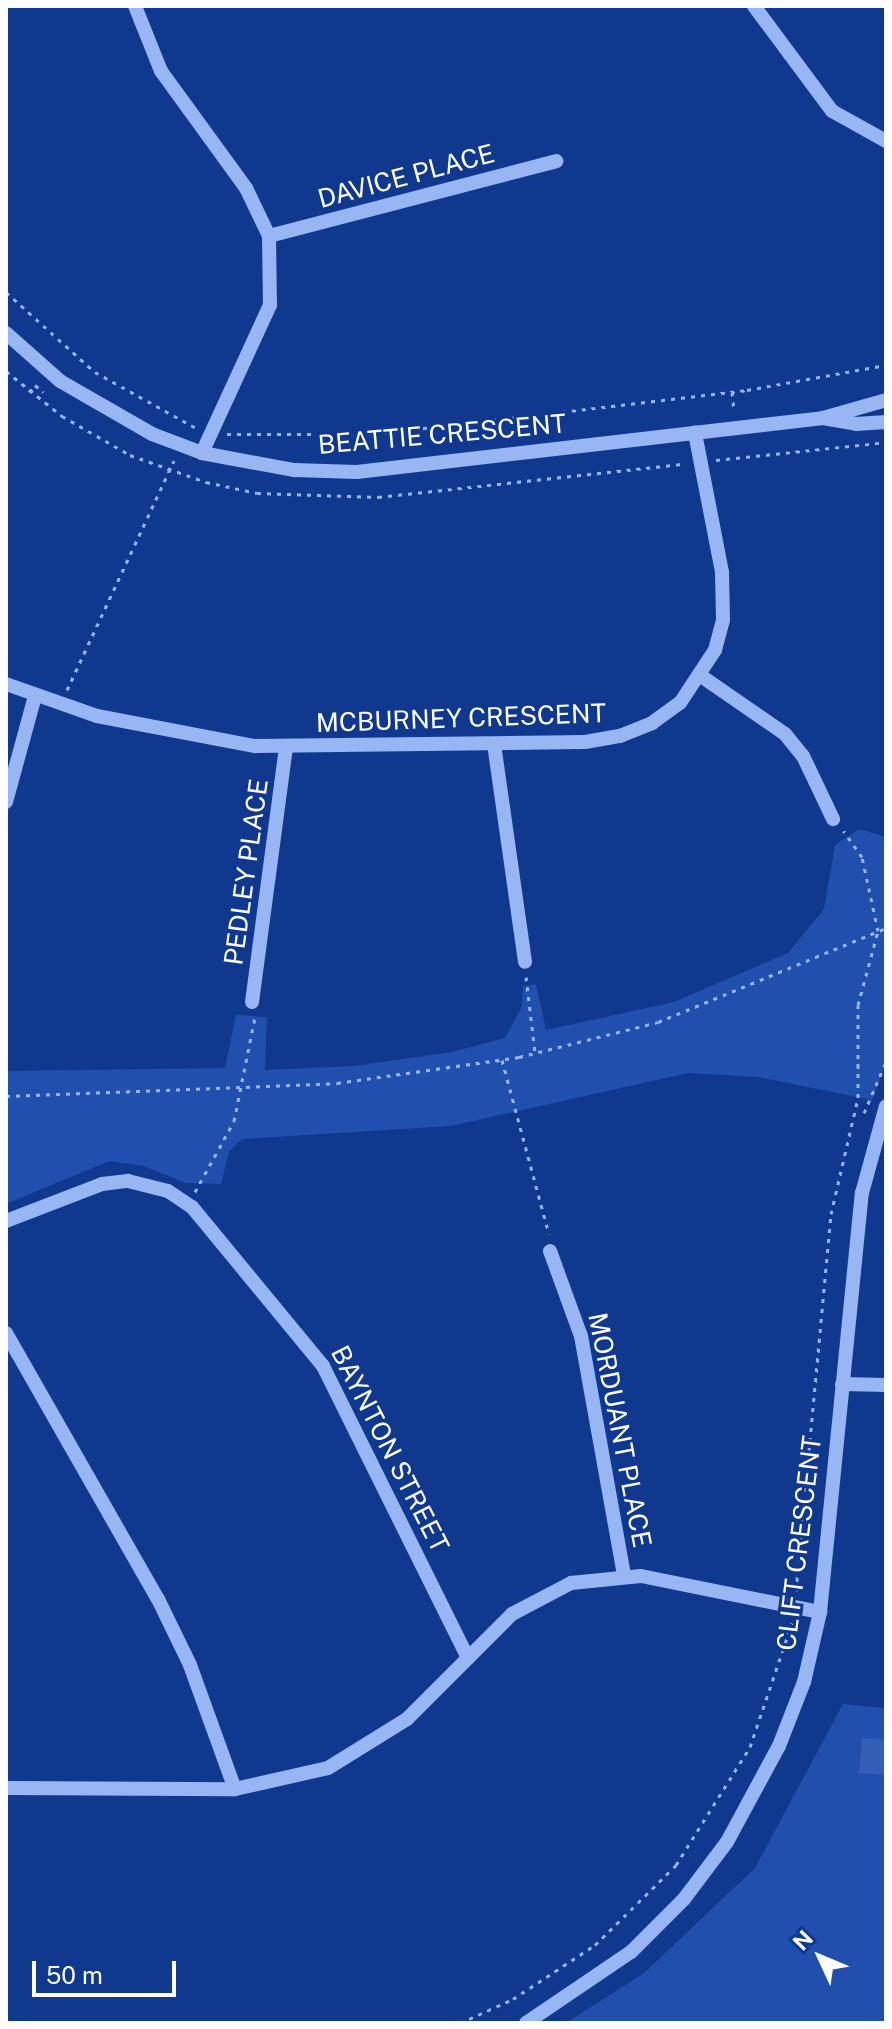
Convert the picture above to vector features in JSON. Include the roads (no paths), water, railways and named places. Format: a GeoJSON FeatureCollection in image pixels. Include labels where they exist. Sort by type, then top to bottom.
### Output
{"type":"FeatureCollection","features":[{"type":"Feature","properties":{"kind":"street"},"geometry":{"type":"LineString","coordinates":[[135,6],[161,71],[246,188],[269,236],[270,305],[202,453]]}},
{"type":"Feature","properties":{"kind":"street"},"geometry":{"type":"LineString","coordinates":[[754,6],[832,111],[886,141]]}},
{"type":"Feature","properties":{"kind":"street","name":"DAVICE PLACE"},"geometry":{"type":"LineString","coordinates":[[269,236],[556,161]]}},
{"type":"Feature","properties":{"kind":"street","name":"BEATTIE CRESCENT"},"geometry":{"type":"LineString","coordinates":[[6,333],[60,381],[104,410],[202,453],[263,467],[357,472],[823,418],[886,400]]}},
{"type":"Feature","properties":{"kind":"street","name":"BEATTIE CRESCENT"},"geometry":{"type":"LineString","coordinates":[[823,418],[856,424],[886,422]]}},
{"type":"Feature","properties":{"kind":"street","name":"MCBURNEY CRESCENT"},"geometry":{"type":"LineString","coordinates":[[6,684],[35,696],[161,732],[286,748],[494,744],[620,736],[662,716],[701,676],[715,650],[724,604],[695,433]]}},
{"type":"Feature","properties":{"kind":"street"},"geometry":{"type":"LineString","coordinates":[[701,676],[785,734],[803,756],[833,819]]}},
{"type":"Feature","properties":{"kind":"street"},"geometry":{"type":"LineString","coordinates":[[6,802],[35,696]]}},
{"type":"Feature","properties":{"kind":"street"},"geometry":{"type":"LineString","coordinates":[[494,744],[525,962]]}},
{"type":"Feature","properties":{"kind":"street","name":"PEDLEY PLACE"},"geometry":{"type":"LineString","coordinates":[[252,1002],[286,748]]}},
{"type":"Feature","properties":{"kind":"street","name":"CLIFT CRESCENT"},"geometry":{"type":"LineString","coordinates":[[526,2023],[631,1952],[718,1856],[779,1746],[804,1682],[820,1612],[862,1193],[886,1106]]}},
{"type":"Feature","properties":{"kind":"street","name":"BAYNTON STREET"},"geometry":{"type":"LineString","coordinates":[[6,1221],[102,1184],[128,1181],[168,1191],[192,1207],[323,1366],[468,1658]]}},
{"type":"Feature","properties":{"kind":"street","name":"MORDUANT PLACE"},"geometry":{"type":"LineString","coordinates":[[550,1251],[581,1336],[624,1575]]}},
{"type":"Feature","properties":{"kind":"street"},"geometry":{"type":"LineString","coordinates":[[6,1333],[158,1599],[190,1665],[235,1789]]}},
{"type":"Feature","properties":{"kind":"street"},"geometry":{"type":"LineString","coordinates":[[842,1384],[886,1385]]}},
{"type":"Feature","properties":{"kind":"street"},"geometry":{"type":"LineString","coordinates":[[6,1788],[235,1789],[328,1768],[370,1746],[407,1719],[512,1614],[539,1596],[571,1583],[624,1575],[820,1612]]}}]}
